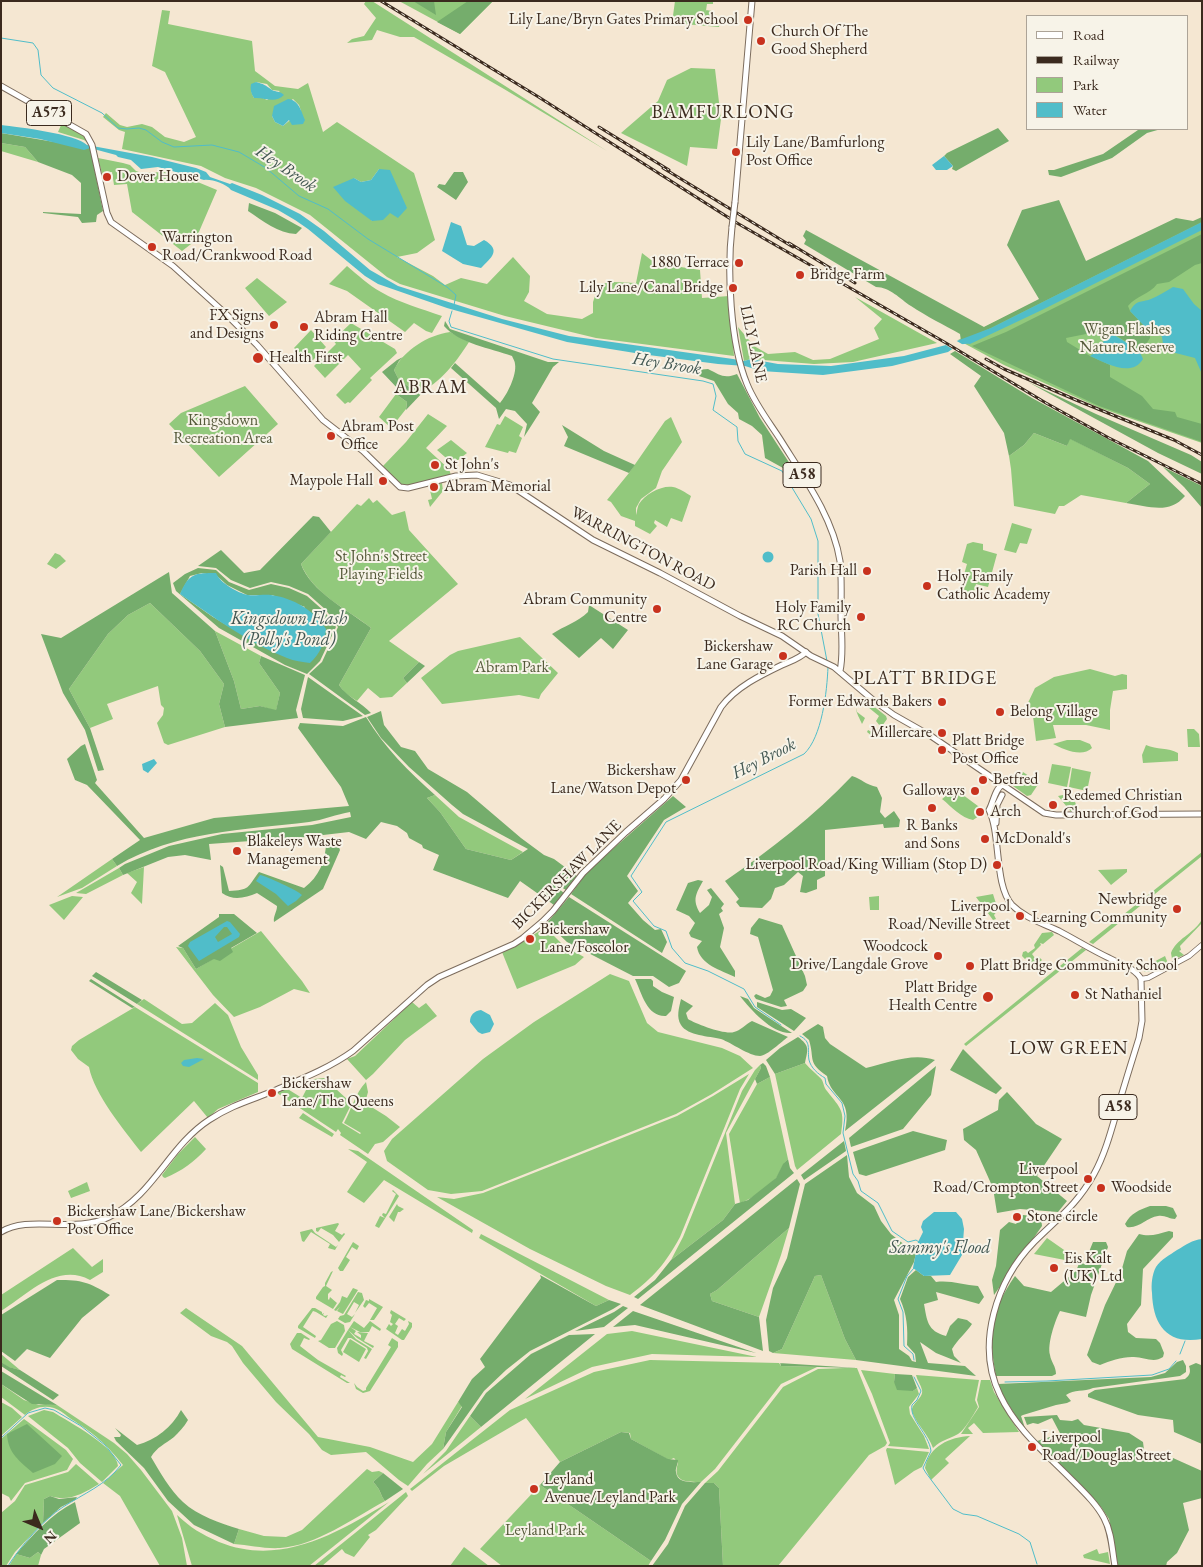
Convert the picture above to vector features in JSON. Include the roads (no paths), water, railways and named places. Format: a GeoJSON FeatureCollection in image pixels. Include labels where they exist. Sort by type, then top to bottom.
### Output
{"type":"FeatureCollection","features":[{"type":"Feature","properties":{"kind":"main road","name":"LILY LANE"},"geometry":{"type":"LineString","coordinates":[[752,1],[730,254],[734,323],[743,371],[754,400],[821,506],[835,544],[840,561],[841,586],[840,671]]}},
{"type":"Feature","properties":{"kind":"main road","name":"WARRINGTON ROAD"},"geometry":{"type":"LineString","coordinates":[[1,86],[81,130],[88,136],[107,213],[111,222],[161,256],[194,285],[257,345],[322,420],[363,451],[399,486],[406,488],[477,474],[492,478],[519,490],[593,540],[782,636],[840,671],[862,692],[887,710],[930,736],[1002,785],[1005,785],[1005,792]]}},
{"type":"Feature","properties":{"kind":"main road","name":"BICKERSHAW LANE"},"geometry":{"type":"LineString","coordinates":[[1,1232],[14,1225],[72,1226],[100,1222],[123,1210],[147,1188],[175,1152],[208,1120],[224,1109],[269,1092],[341,1060],[432,982],[524,938],[553,911],[583,872],[664,799],[682,780],[721,707],[727,700],[750,682],[800,657],[806,652]]}},
{"type":"Feature","properties":{"kind":"main road"},"geometry":{"type":"LineString","coordinates":[[989,776],[998,790],[1020,797],[1044,813],[1051,815],[1202,814]]}},
{"type":"Feature","properties":{"kind":"main road"},"geometry":{"type":"LineString","coordinates":[[1002,785],[998,790],[994,810],[995,828],[1003,883],[1012,904],[1032,919],[1130,969],[1141,979]]}},
{"type":"Feature","properties":{"kind":"main road"},"geometry":{"type":"LineString","coordinates":[[994,810],[1005,792]]}},
{"type":"Feature","properties":{"kind":"main road","name":"A58"},"geometry":{"type":"LineString","coordinates":[[1115,1566],[1110,1534],[1101,1513],[1081,1489],[1024,1433],[1003,1402],[997,1390],[992,1371],[990,1337],[995,1308],[1020,1260],[1034,1242],[1072,1206],[1088,1185],[1102,1157],[1139,1038],[1142,1021],[1141,979]]}},
{"type":"Feature","properties":{"kind":"street"},"geometry":{"type":"LineString","coordinates":[[1141,979],[1148,978],[1189,956],[1202,945]]}},
{"type":"Feature","properties":{"kind":"water"},"geometry":{"type":"Polygon","coordinates":[[[256,82],[284,95],[273,100],[254,98],[251,93],[251,84],[256,82]]]}},
{"type":"Feature","properties":{"kind":"water"},"geometry":{"type":"Polygon","coordinates":[[[288,99],[295,101],[299,106],[305,120],[303,124],[292,125],[289,120],[283,126],[275,122],[272,116],[274,106],[288,99]]]}},
{"type":"Feature","properties":{"kind":"water"},"geometry":{"type":"Polygon","coordinates":[[[1,125],[60,134],[87,145],[152,157],[196,168],[206,172],[210,177],[232,183],[262,195],[300,214],[324,231],[370,270],[398,286],[502,319],[569,336],[744,361],[751,359],[778,364],[831,366],[904,356],[946,345],[991,328],[1202,222],[1202,230],[1044,309],[970,344],[960,345],[948,352],[892,366],[823,375],[761,371],[745,366],[641,354],[567,342],[447,308],[378,284],[365,276],[295,220],[278,210],[231,190],[219,182],[204,180],[158,167],[141,169],[131,160],[90,148],[84,150],[40,139],[1,133],[1,125]]]}},
{"type":"Feature","properties":{"kind":"water"},"geometry":{"type":"Polygon","coordinates":[[[944,156],[953,166],[947,170],[936,170],[932,165],[944,156]]]}},
{"type":"Feature","properties":{"kind":"water"},"geometry":{"type":"Polygon","coordinates":[[[379,169],[390,170],[407,208],[398,218],[390,213],[383,220],[372,221],[345,201],[333,187],[354,178],[361,182],[371,180],[379,169]]]}},
{"type":"Feature","properties":{"kind":"water"},"geometry":{"type":"Polygon","coordinates":[[[451,222],[461,226],[467,245],[474,246],[484,240],[493,247],[493,254],[481,268],[463,264],[442,251],[451,222]]]}},
{"type":"Feature","properties":{"kind":"water"},"geometry":{"type":"Polygon","coordinates":[[[1173,287],[1183,289],[1202,311],[1202,374],[1195,358],[1164,350],[1162,337],[1158,332],[1150,332],[1130,311],[1137,303],[1151,299],[1173,287]]]}},
{"type":"Feature","properties":{"kind":"water"},"geometry":{"type":"Polygon","coordinates":[[[1104,329],[1139,350],[1143,359],[1138,365],[1132,368],[1118,367],[1090,356],[1102,348],[1104,329]]]}},
{"type":"Feature","properties":{"kind":"water"},"geometry":{"type":"Polygon","coordinates":[[[768,551],[774,557],[768,563],[762,557],[768,551]]]}},
{"type":"Feature","properties":{"kind":"water","name":"Kingsdown Flash (Polly's Pond)"},"geometry":{"type":"Polygon","coordinates":[[[203,573],[216,573],[225,584],[239,592],[248,595],[271,595],[287,599],[309,611],[326,629],[317,656],[310,663],[290,659],[273,652],[232,629],[180,594],[186,582],[193,576],[203,573]]]}},
{"type":"Feature","properties":{"kind":"water"},"geometry":{"type":"Polygon","coordinates":[[[154,759],[157,763],[148,773],[143,770],[142,764],[154,759]]]}},
{"type":"Feature","properties":{"kind":"water"},"geometry":{"type":"Polygon","coordinates":[[[260,875],[295,890],[302,895],[288,906],[276,894],[256,881],[260,875]]]}},
{"type":"Feature","properties":{"kind":"water"},"geometry":{"type":"Polygon","coordinates":[[[227,921],[240,934],[239,937],[199,961],[188,946],[190,942],[227,921]],[[224,927],[215,937],[218,942],[232,934],[227,927],[224,927]]]}},
{"type":"Feature","properties":{"kind":"water"},"geometry":{"type":"Polygon","coordinates":[[[481,1010],[490,1015],[494,1024],[490,1032],[482,1034],[470,1022],[473,1014],[481,1010]]]}},
{"type":"Feature","properties":{"kind":"water"},"geometry":{"type":"Polygon","coordinates":[[[204,1059],[189,1067],[183,1066],[181,1063],[184,1060],[204,1059]]]}},
{"type":"Feature","properties":{"kind":"water","name":"Sammy's Flood"},"geometry":{"type":"Polygon","coordinates":[[[934,1212],[956,1212],[962,1219],[964,1229],[962,1255],[950,1275],[924,1276],[913,1268],[918,1242],[923,1232],[921,1227],[923,1221],[934,1212]]]}},
{"type":"Feature","properties":{"kind":"water"},"geometry":{"type":"Polygon","coordinates":[[[1202,1239],[1202,1339],[1180,1339],[1171,1336],[1164,1330],[1155,1315],[1152,1290],[1153,1276],[1156,1267],[1163,1259],[1189,1243],[1202,1239]]]}},
{"type":"Feature","properties":{"kind":"waterway","name":"Hey Brook"},"geometry":{"type":"LineString","coordinates":[[1,38],[33,43],[38,50],[41,75],[53,88],[102,113],[118,128],[146,130],[162,142],[174,147],[212,145],[239,152],[266,168],[299,196],[328,209],[368,239],[447,287],[456,295],[454,305]]}},
{"type":"Feature","properties":{"kind":"waterway","name":"Hey Brook"},"geometry":{"type":"LineString","coordinates":[[452,311],[449,321],[451,327],[553,359],[713,384],[716,396],[713,410],[737,427],[738,441],[745,454],[782,471],[811,519],[818,541],[818,614],[827,661]]}},
{"type":"Feature","properties":{"kind":"waterway","name":"Hey Brook"},"geometry":{"type":"LineString","coordinates":[[781,1025],[755,1007],[744,989],[708,971],[685,963],[672,948],[666,931],[654,926],[633,901],[642,892],[631,876],[666,822],[804,754],[815,737],[819,726],[825,701],[828,667]]}},
{"type":"Feature","properties":{"kind":"waterway"},"geometry":{"type":"LineString","coordinates":[[800,1036],[808,1043],[811,1066],[825,1078],[826,1084],[842,1103],[845,1116],[843,1133],[853,1174],[858,1181],[861,1191],[878,1203],[892,1231],[908,1242],[916,1240],[919,1242]]}},
{"type":"Feature","properties":{"kind":"waterway"},"geometry":{"type":"LineString","coordinates":[[914,1268],[907,1276],[898,1299],[903,1312],[904,1346],[913,1354],[914,1360]]}},
{"type":"Feature","properties":{"kind":"waterway"},"geometry":{"type":"LineString","coordinates":[[1180,1354],[1185,1341]]}},
{"type":"Feature","properties":{"kind":"waterway"},"geometry":{"type":"LineString","coordinates":[[1005,1382],[1152,1375],[1169,1369],[1176,1361]]}},
{"type":"Feature","properties":{"kind":"waterway"},"geometry":{"type":"LineString","coordinates":[[914,1377],[921,1391],[917,1400],[912,1405],[913,1416],[927,1439],[931,1451],[923,1468],[926,1473],[953,1509],[963,1514],[977,1516],[1019,1534],[1030,1542],[1037,1564]]}},
{"type":"Feature","properties":{"kind":"waterway"},"geometry":{"type":"LineString","coordinates":[[1,1438],[28,1413],[45,1408],[54,1410],[81,1426],[105,1445],[121,1465],[101,1484],[63,1507],[40,1526],[8,1566]]}},
{"type":"Feature","properties":{"kind":"railway"},"geometry":{"type":"LineString","coordinates":[[381,1],[537,96],[737,223],[946,343],[1046,403],[1109,438],[1202,484]]}},
{"type":"Feature","properties":{"kind":"railway"},"geometry":{"type":"LineString","coordinates":[[599,127],[669,170]]}},
{"type":"Feature","properties":{"kind":"railway"},"geometry":{"type":"LineString","coordinates":[[663,168],[793,247]]}},
{"type":"Feature","properties":{"kind":"railway"},"geometry":{"type":"LineString","coordinates":[[789,243],[855,283]]}},
{"type":"Feature","properties":{"kind":"railway"},"geometry":{"type":"LineString","coordinates":[[986,359],[1004,369],[1174,440],[1202,455]]}},
{"type":"Feature","properties":{"kind":"place","name":"Lily Lane/Bryn Gates Primary School"},"geometry":{"type":"Point","coordinates":[748,20]}},
{"type":"Feature","properties":{"kind":"place","name":"Church Of The Good Shepherd"},"geometry":{"type":"Point","coordinates":[761,41]}},
{"type":"Feature","properties":{"kind":"place","name":"Lily Lane/Bamfurlong Post Office"},"geometry":{"type":"Point","coordinates":[736,152]}},
{"type":"Feature","properties":{"kind":"place","name":"Dover House"},"geometry":{"type":"Point","coordinates":[107,177]}},
{"type":"Feature","properties":{"kind":"place","name":"Warrington Road/Crankwood Road"},"geometry":{"type":"Point","coordinates":[152,247]}},
{"type":"Feature","properties":{"kind":"place","name":"1880 Terrace"},"geometry":{"type":"Point","coordinates":[739,263]}},
{"type":"Feature","properties":{"kind":"place","name":"Bridge Farm"},"geometry":{"type":"Point","coordinates":[800,275]}},
{"type":"Feature","properties":{"kind":"place","name":"Lily Lane/Canal Bridge"},"geometry":{"type":"Point","coordinates":[733,288]}},
{"type":"Feature","properties":{"kind":"place","name":"FX Signs and Designs"},"geometry":{"type":"Point","coordinates":[274,325]}},
{"type":"Feature","properties":{"kind":"place","name":"Abram Hall Riding Centre"},"geometry":{"type":"Point","coordinates":[304,327]}},
{"type":"Feature","properties":{"kind":"place","name":"Health First"},"geometry":{"type":"Point","coordinates":[258,358]}},
{"type":"Feature","properties":{"kind":"place","name":"Abram Post Office"},"geometry":{"type":"Point","coordinates":[331,436]}},
{"type":"Feature","properties":{"kind":"place","name":"St John's"},"geometry":{"type":"Point","coordinates":[435,465]}},
{"type":"Feature","properties":{"kind":"place","name":"Maypole Hall"},"geometry":{"type":"Point","coordinates":[383,481]}},
{"type":"Feature","properties":{"kind":"place","name":"Abram Memorial"},"geometry":{"type":"Point","coordinates":[434,487]}},
{"type":"Feature","properties":{"kind":"place","name":"Parish Hall"},"geometry":{"type":"Point","coordinates":[867,571]}},
{"type":"Feature","properties":{"kind":"place","name":"Holy Family Catholic Academy"},"geometry":{"type":"Point","coordinates":[927,586]}},
{"type":"Feature","properties":{"kind":"place","name":"Abram Community Centre"},"geometry":{"type":"Point","coordinates":[657,609]}},
{"type":"Feature","properties":{"kind":"place","name":"Holy Family RC Church"},"geometry":{"type":"Point","coordinates":[861,617]}},
{"type":"Feature","properties":{"kind":"place","name":"Bickershaw Lane Garage"},"geometry":{"type":"Point","coordinates":[783,656]}},
{"type":"Feature","properties":{"kind":"place","name":"Former Edwards Bakers"},"geometry":{"type":"Point","coordinates":[942,702]}},
{"type":"Feature","properties":{"kind":"place","name":"Belong Village"},"geometry":{"type":"Point","coordinates":[1000,712]}},
{"type":"Feature","properties":{"kind":"place","name":"Millercare"},"geometry":{"type":"Point","coordinates":[942,733]}},
{"type":"Feature","properties":{"kind":"place","name":"Platt Bridge Post Office"},"geometry":{"type":"Point","coordinates":[942,750]}},
{"type":"Feature","properties":{"kind":"place","name":"Bickershaw Lane/Watson Depot"},"geometry":{"type":"Point","coordinates":[686,780]}},
{"type":"Feature","properties":{"kind":"place","name":"Betfred"},"geometry":{"type":"Point","coordinates":[983,780]}},
{"type":"Feature","properties":{"kind":"place","name":"Galloways"},"geometry":{"type":"Point","coordinates":[975,791]}},
{"type":"Feature","properties":{"kind":"place","name":"Redemed Christian Church of God"},"geometry":{"type":"Point","coordinates":[1053,805]}},
{"type":"Feature","properties":{"kind":"place","name":"R Banks and Sons"},"geometry":{"type":"Point","coordinates":[932,808]}},
{"type":"Feature","properties":{"kind":"place","name":"Arch"},"geometry":{"type":"Point","coordinates":[980,812]}},
{"type":"Feature","properties":{"kind":"place","name":"McDonald's"},"geometry":{"type":"Point","coordinates":[985,839]}},
{"type":"Feature","properties":{"kind":"place","name":"Blakeleys Waste Management"},"geometry":{"type":"Point","coordinates":[237,851]}},
{"type":"Feature","properties":{"kind":"place","name":"Liverpool Road/King William (Stop D)"},"geometry":{"type":"Point","coordinates":[997,865]}},
{"type":"Feature","properties":{"kind":"place","name":"Newbridge Learning Community"},"geometry":{"type":"Point","coordinates":[1177,909]}},
{"type":"Feature","properties":{"kind":"place","name":"Liverpool Road/Neville Street"},"geometry":{"type":"Point","coordinates":[1020,916]}},
{"type":"Feature","properties":{"kind":"place","name":"Bickershaw Lane/Foscolor"},"geometry":{"type":"Point","coordinates":[530,939]}},
{"type":"Feature","properties":{"kind":"place","name":"Woodcock Drive/Langdale Grove"},"geometry":{"type":"Point","coordinates":[938,956]}},
{"type":"Feature","properties":{"kind":"place","name":"Platt Bridge Community School"},"geometry":{"type":"Point","coordinates":[970,966]}},
{"type":"Feature","properties":{"kind":"place","name":"St Nathaniel"},"geometry":{"type":"Point","coordinates":[1075,995]}},
{"type":"Feature","properties":{"kind":"place","name":"Platt Bridge Health Centre"},"geometry":{"type":"Point","coordinates":[988,997]}},
{"type":"Feature","properties":{"kind":"place","name":"Bickershaw Lane/The Queens"},"geometry":{"type":"Point","coordinates":[272,1093]}},
{"type":"Feature","properties":{"kind":"place","name":"Liverpool Road/Crompton Street"},"geometry":{"type":"Point","coordinates":[1088,1179]}},
{"type":"Feature","properties":{"kind":"place","name":"Woodside"},"geometry":{"type":"Point","coordinates":[1101,1188]}},
{"type":"Feature","properties":{"kind":"place","name":"Stone circle"},"geometry":{"type":"Point","coordinates":[1017,1217]}},
{"type":"Feature","properties":{"kind":"place","name":"Bickershaw Lane/Bickershaw Post Office"},"geometry":{"type":"Point","coordinates":[57,1221]}},
{"type":"Feature","properties":{"kind":"place","name":"Eis Kalt (UK) Ltd"},"geometry":{"type":"Point","coordinates":[1054,1268]}},
{"type":"Feature","properties":{"kind":"place","name":"Liverpool Road/Douglas Street"},"geometry":{"type":"Point","coordinates":[1032,1447]}},
{"type":"Feature","properties":{"kind":"place","name":"Leyland Avenue/Leyland Park"},"geometry":{"type":"Point","coordinates":[534,1489]}},
{"type":"Feature","properties":{"kind":"district","name":"BAMFURLONG"},"geometry":{"type":"Point","coordinates":[723,113]}},
{"type":"Feature","properties":{"kind":"district","name":"ABRAM"},"geometry":{"type":"Point","coordinates":[431,388]}},
{"type":"Feature","properties":{"kind":"district","name":"PLATT BRIDGE"},"geometry":{"type":"Point","coordinates":[925,679]}},
{"type":"Feature","properties":{"kind":"district","name":"LOW GREEN"},"geometry":{"type":"Point","coordinates":[1069,1049]}},
{"type":"Feature","properties":{"kind":"park label","name":"Wigan Flashes Nature Reserve"},"geometry":{"type":"Point","coordinates":[1127,339]}},
{"type":"Feature","properties":{"kind":"park label","name":"Kingsdown Recreation Area"},"geometry":{"type":"Point","coordinates":[223,430]}},
{"type":"Feature","properties":{"kind":"park label","name":"St John's Street Playing Fields"},"geometry":{"type":"Point","coordinates":[381,566]}},
{"type":"Feature","properties":{"kind":"park label","name":"Abram Park"},"geometry":{"type":"Point","coordinates":[512,668]}},
{"type":"Feature","properties":{"kind":"park label","name":"Leyland Park"},"geometry":{"type":"Point","coordinates":[545,1531]}}]}
